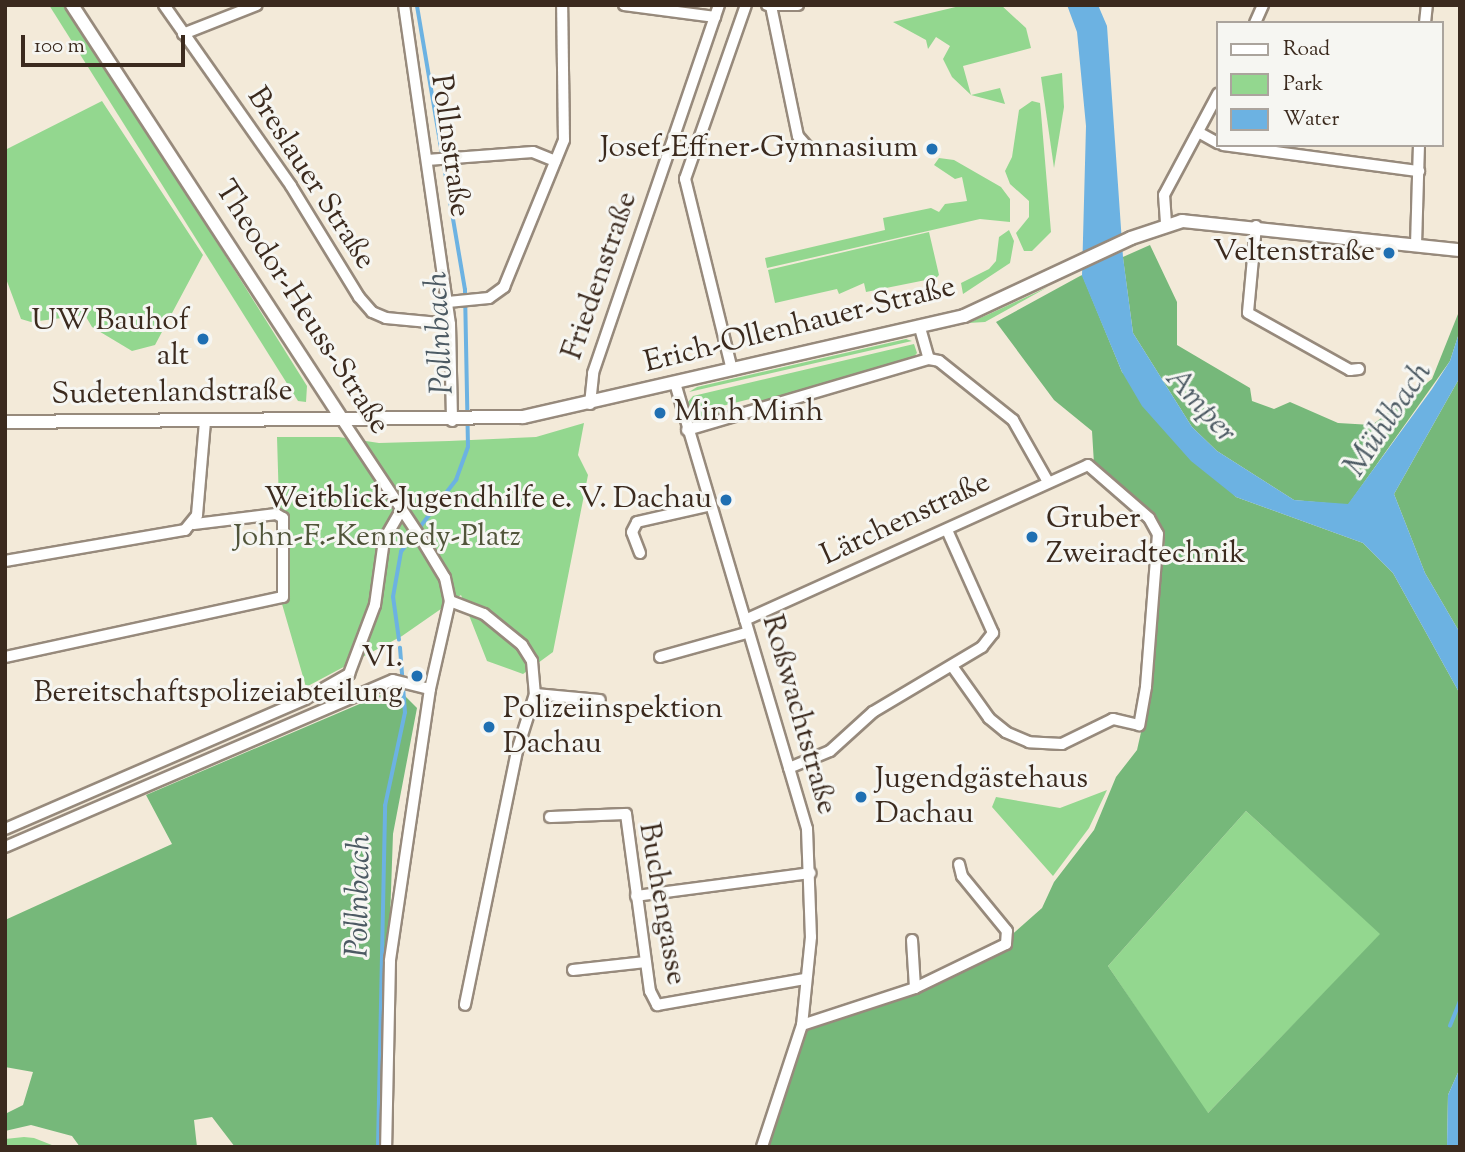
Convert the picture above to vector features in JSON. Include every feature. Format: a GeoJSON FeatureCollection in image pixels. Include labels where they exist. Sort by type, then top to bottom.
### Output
{"type":"FeatureCollection","features":[{"type":"Feature","properties":{"kind":"street","name":"Theodor-Heuss-Straße"},"geometry":{"type":"LineString","coordinates":[[72,5],[422,540],[445,578],[450,601]]}},
{"type":"Feature","properties":{"kind":"street","name":"Breslauer Straße"},"geometry":{"type":"LineString","coordinates":[[164,5],[291,186],[372,312],[386,318],[450,324]]}},
{"type":"Feature","properties":{"kind":"street"},"geometry":{"type":"LineString","coordinates":[[183,34],[257,5]]}},
{"type":"Feature","properties":{"kind":"street","name":"Pollnstraße"},"geometry":{"type":"LineString","coordinates":[[404,5],[431,159],[448,302],[456,421]]}},
{"type":"Feature","properties":{"kind":"street"},"geometry":{"type":"LineString","coordinates":[[448,302],[472,301],[497,295],[504,287],[564,139],[562,5]]}},
{"type":"Feature","properties":{"kind":"street"},"geometry":{"type":"LineString","coordinates":[[624,5],[715,17]]}},
{"type":"Feature","properties":{"kind":"street","name":"Friedenstraße"},"geometry":{"type":"LineString","coordinates":[[590,404],[593,373],[719,5]]}},
{"type":"Feature","properties":{"kind":"street"},"geometry":{"type":"LineString","coordinates":[[732,370],[685,179],[746,5]]}},
{"type":"Feature","properties":{"kind":"street"},"geometry":{"type":"LineString","coordinates":[[798,5],[768,6],[799,136],[810,150]]}},
{"type":"Feature","properties":{"kind":"street"},"geometry":{"type":"LineString","coordinates":[[1256,21],[1263,5]]}},
{"type":"Feature","properties":{"kind":"street"},"geometry":{"type":"LineString","coordinates":[[1166,223],[1164,195],[1216,98]]}},
{"type":"Feature","properties":{"kind":"street"},"geometry":{"type":"LineString","coordinates":[[1198,132],[1216,142]]}},
{"type":"Feature","properties":{"kind":"street"},"geometry":{"type":"LineString","coordinates":[[1241,147],[1419,172]]}},
{"type":"Feature","properties":{"kind":"street"},"geometry":{"type":"LineString","coordinates":[[1416,246],[1419,147]]}},
{"type":"Feature","properties":{"kind":"street"},"geometry":{"type":"LineString","coordinates":[[431,159],[533,152],[555,161]]}},
{"type":"Feature","properties":{"kind":"street","name":"Erich-Ollenhauer-Straße"},"geometry":{"type":"LineString","coordinates":[[590,404],[964,316],[1166,223],[1201,219],[1460,250]]}},
{"type":"Feature","properties":{"kind":"street"},"geometry":{"type":"LineString","coordinates":[[1256,226],[1248,313],[1350,370],[1359,369]]}},
{"type":"Feature","properties":{"kind":"street"},"geometry":{"type":"LineString","coordinates":[[920,328],[929,359]]}},
{"type":"Feature","properties":{"kind":"street"},"geometry":{"type":"LineString","coordinates":[[687,430],[929,359],[939,361],[1013,420],[1047,480]]}},
{"type":"Feature","properties":{"kind":"street","name":"Roßwachtstraße"},"geometry":{"type":"LineString","coordinates":[[675,383],[745,620],[746,633],[764,677],[807,830],[811,937],[802,1025],[762,1147]]}},
{"type":"Feature","properties":{"kind":"street","name":"Sudetenlandstraße"},"geometry":{"type":"LineString","coordinates":[[5,422],[341,418],[476,421],[590,404]]}},
{"type":"Feature","properties":{"kind":"street"},"geometry":{"type":"LineString","coordinates":[[194,524],[205,421]]}},
{"type":"Feature","properties":{"kind":"street","name":"Lärchenstraße"},"geometry":{"type":"LineString","coordinates":[[745,620],[947,530],[1047,480],[1088,464],[1149,518],[1158,534],[1146,687],[1139,725],[1113,719],[1062,744],[1029,742],[1006,732],[989,718],[952,666]]}},
{"type":"Feature","properties":{"kind":"street"},"geometry":{"type":"LineString","coordinates":[[640,553],[632,532],[637,522],[711,505]]}},
{"type":"Feature","properties":{"kind":"street"},"geometry":{"type":"LineString","coordinates":[[5,829],[305,699],[349,674],[375,605],[384,540],[401,511]]}},
{"type":"Feature","properties":{"kind":"street"},"geometry":{"type":"LineString","coordinates":[[5,561],[175,534],[194,524],[276,514],[283,518],[283,597],[5,657]]}},
{"type":"Feature","properties":{"kind":"street"},"geometry":{"type":"LineString","coordinates":[[789,768],[830,751],[873,712],[952,666],[993,634],[947,530]]}},
{"type":"Feature","properties":{"kind":"street"},"geometry":{"type":"LineString","coordinates":[[386,1147],[390,961],[430,689],[450,601],[484,614],[522,645],[532,662],[535,694],[517,751],[465,1005]]}},
{"type":"Feature","properties":{"kind":"street"},"geometry":{"type":"LineString","coordinates":[[660,657],[746,633]]}},
{"type":"Feature","properties":{"kind":"street"},"geometry":{"type":"LineString","coordinates":[[5,848],[393,680],[430,689]]}},
{"type":"Feature","properties":{"kind":"street"},"geometry":{"type":"LineString","coordinates":[[535,694],[600,700]]}},
{"type":"Feature","properties":{"kind":"street","name":"Buchengasse"},"geometry":{"type":"LineString","coordinates":[[550,817],[626,814],[650,991],[657,1005],[805,979]]}},
{"type":"Feature","properties":{"kind":"street"},"geometry":{"type":"LineString","coordinates":[[802,1025],[915,988],[989,955],[1009,937],[962,876],[959,864]]}},
{"type":"Feature","properties":{"kind":"street"},"geometry":{"type":"LineString","coordinates":[[636,896],[810,873]]}},
{"type":"Feature","properties":{"kind":"street"},"geometry":{"type":"LineString","coordinates":[[912,940],[915,988]]}},
{"type":"Feature","properties":{"kind":"street"},"geometry":{"type":"LineString","coordinates":[[573,970],[646,962]]}},
{"type":"Feature","properties":{"kind":"green space"},"geometry":{"type":"Polygon","coordinates":[[[49,5],[63,5],[200,215],[307,386],[306,402],[298,401],[49,5]]]}},
{"type":"Feature","properties":{"kind":"green space"},"geometry":{"type":"Polygon","coordinates":[[[964,5],[1001,5],[1026,28],[1031,48],[963,66],[971,95],[952,77],[943,59],[950,46],[936,37],[928,49],[926,40],[893,22],[964,5]]]}},
{"type":"Feature","properties":{"kind":"green space"},"geometry":{"type":"Polygon","coordinates":[[[1062,73],[1064,107],[1054,168],[1041,77],[1062,73]]]}},
{"type":"Feature","properties":{"kind":"green space"},"geometry":{"type":"Polygon","coordinates":[[[1000,88],[1005,104],[971,95],[1000,88]]]}},
{"type":"Feature","properties":{"kind":"green space"},"geometry":{"type":"Polygon","coordinates":[[[102,101],[203,255],[155,345],[132,351],[92,327],[85,315],[31,322],[21,319],[5,276],[5,150],[102,101]]]}},
{"type":"Feature","properties":{"kind":"green space"},"geometry":{"type":"Polygon","coordinates":[[[1032,101],[1040,103],[1051,232],[1032,251],[1024,251],[1016,233],[1029,217],[1029,201],[1010,184],[1005,171],[1012,157],[1019,110],[1032,101]]]}},
{"type":"Feature","properties":{"kind":"green space"},"geometry":{"type":"Polygon","coordinates":[[[939,158],[954,160],[1001,187],[1010,199],[1010,222],[980,219],[767,268],[765,258],[885,230],[883,218],[931,208],[939,212],[945,204],[967,201],[962,177],[955,179],[934,165],[939,158]]]}},
{"type":"Feature","properties":{"kind":"green space"},"geometry":{"type":"Polygon","coordinates":[[[1009,230],[1014,241],[1010,263],[963,294],[961,283],[989,269],[996,261],[999,237],[1009,230]]]}},
{"type":"Feature","properties":{"kind":"green space"},"geometry":{"type":"Polygon","coordinates":[[[929,232],[939,275],[936,278],[866,292],[864,283],[839,294],[837,289],[775,303],[768,270],[929,232]]]}},
{"type":"Feature","properties":{"kind":"green space"},"geometry":{"type":"Polygon","coordinates":[[[1150,245],[1177,302],[1177,345],[1250,388],[1252,401],[1274,409],[1290,402],[1338,423],[1372,425],[1432,379],[1460,309],[1460,330],[1450,361],[1348,505],[1294,500],[1217,451],[1192,427],[1133,333],[1123,258],[1083,277],[1122,372],[1236,497],[1363,543],[1393,573],[1460,694],[1460,1068],[1448,1095],[1447,1147],[762,1147],[802,1025],[989,955],[1042,908],[1054,882],[1094,830],[1116,777],[1137,750],[1151,688],[1165,536],[1154,515],[1094,464],[1092,431],[1054,400],[996,322],[1080,276],[1150,245]],[[1246,811],[1108,966],[1208,1113],[1380,934],[1246,811]]]}},
{"type":"Feature","properties":{"kind":"green space"},"geometry":{"type":"Polygon","coordinates":[[[1048,287],[985,322],[968,323],[987,315],[1048,287]]]}},
{"type":"Feature","properties":{"kind":"green space"},"geometry":{"type":"Polygon","coordinates":[[[906,339],[912,341],[689,392],[697,387],[906,339]]]}},
{"type":"Feature","properties":{"kind":"green space"},"geometry":{"type":"Polygon","coordinates":[[[914,344],[917,353],[912,359],[758,408],[754,398],[718,407],[719,417],[701,422],[693,418],[688,402],[693,396],[914,344]]]}},
{"type":"Feature","properties":{"kind":"green space"},"geometry":{"type":"Polygon","coordinates":[[[1460,377],[1460,633],[1425,573],[1394,494],[1460,377]]]}},
{"type":"Feature","properties":{"kind":"green space","name":"John-F.-Kennedy-Platz"},"geometry":{"type":"Polygon","coordinates":[[[584,423],[578,455],[588,475],[553,652],[523,674],[487,661],[461,595],[402,636],[306,687],[282,604],[277,437],[339,437],[379,443],[449,441],[536,437],[584,423]]]}},
{"type":"Feature","properties":{"kind":"green space"},"geometry":{"type":"Polygon","coordinates":[[[397,688],[417,708],[393,834],[382,1147],[235,1147],[212,1117],[194,1120],[197,1147],[80,1147],[72,1136],[31,1125],[5,1131],[5,1114],[23,1105],[33,1072],[5,1067],[5,920],[172,844],[146,795],[397,688]]]}},
{"type":"Feature","properties":{"kind":"green space"},"geometry":{"type":"Polygon","coordinates":[[[1107,790],[1089,828],[1053,876],[992,807],[996,797],[1060,808],[1107,790]]]}},
{"type":"Feature","properties":{"kind":"green space"},"geometry":{"type":"Polygon","coordinates":[[[1246,811],[1381,934],[1207,1114],[1108,966],[1246,811]]]}},
{"type":"Feature","properties":{"kind":"green space"},"geometry":{"type":"Polygon","coordinates":[[[24,1137],[57,1147],[5,1147],[5,1139],[24,1137]]]}},
{"type":"Feature","properties":{"kind":"water"},"geometry":{"type":"Polygon","coordinates":[[[1067,5],[1098,5],[1107,26],[1123,257],[1133,333],[1192,427],[1217,451],[1294,500],[1348,504],[1432,389],[1450,361],[1460,330],[1460,377],[1394,494],[1425,573],[1460,633],[1460,694],[1393,573],[1363,543],[1236,497],[1191,461],[1142,406],[1122,372],[1082,276],[1086,126],[1077,32],[1067,5]]]}},
{"type":"Feature","properties":{"kind":"water"},"geometry":{"type":"Polygon","coordinates":[[[1460,1068],[1460,1147],[1447,1147],[1448,1095],[1460,1068]]]}},
{"type":"Feature","properties":{"kind":"waterway","name":"Pollnbach"},"geometry":{"type":"LineString","coordinates":[[399,640],[393,597],[401,552],[456,480],[468,447],[465,290],[417,5]]}},
{"type":"Feature","properties":{"kind":"waterway","name":"Pollnbach"},"geometry":{"type":"LineString","coordinates":[[378,1147],[385,806],[405,713],[400,648]]}},
{"type":"Feature","properties":{"kind":"waterway"},"geometry":{"type":"LineString","coordinates":[[1450,1026],[1460,1001]]}},
{"type":"Feature","properties":{"kind":"place","name":"Josef-Effner-Gymnasium"},"geometry":{"type":"Point","coordinates":[932,149]}},
{"type":"Feature","properties":{"kind":"place","name":"Veltenstraße"},"geometry":{"type":"Point","coordinates":[1389,253]}},
{"type":"Feature","properties":{"kind":"place","name":"UW Bauhof alt"},"geometry":{"type":"Point","coordinates":[203,339]}},
{"type":"Feature","properties":{"kind":"place","name":"Minh Minh"},"geometry":{"type":"Point","coordinates":[660,413]}},
{"type":"Feature","properties":{"kind":"place","name":"Weitblick-Jugendhilfe e. V. Dachau"},"geometry":{"type":"Point","coordinates":[726,500]}},
{"type":"Feature","properties":{"kind":"place","name":"Gruber Zweiradtechnik"},"geometry":{"type":"Point","coordinates":[1032,537]}},
{"type":"Feature","properties":{"kind":"place","name":"VI. Bereitschaftspolizeiabteilung"},"geometry":{"type":"Point","coordinates":[417,676]}},
{"type":"Feature","properties":{"kind":"place","name":"Polizeiinspektion Dachau"},"geometry":{"type":"Point","coordinates":[489,727]}},
{"type":"Feature","properties":{"kind":"place","name":"Jugendgästehaus Dachau"},"geometry":{"type":"Point","coordinates":[861,797]}},
{"type":"Feature","properties":{"kind":"water label","name":"Amper"},"geometry":{"type":"Point","coordinates":[1200,406]}},
{"type":"Feature","properties":{"kind":"water label","name":"Mühlbach"},"geometry":{"type":"Point","coordinates":[1389,420]}}]}
